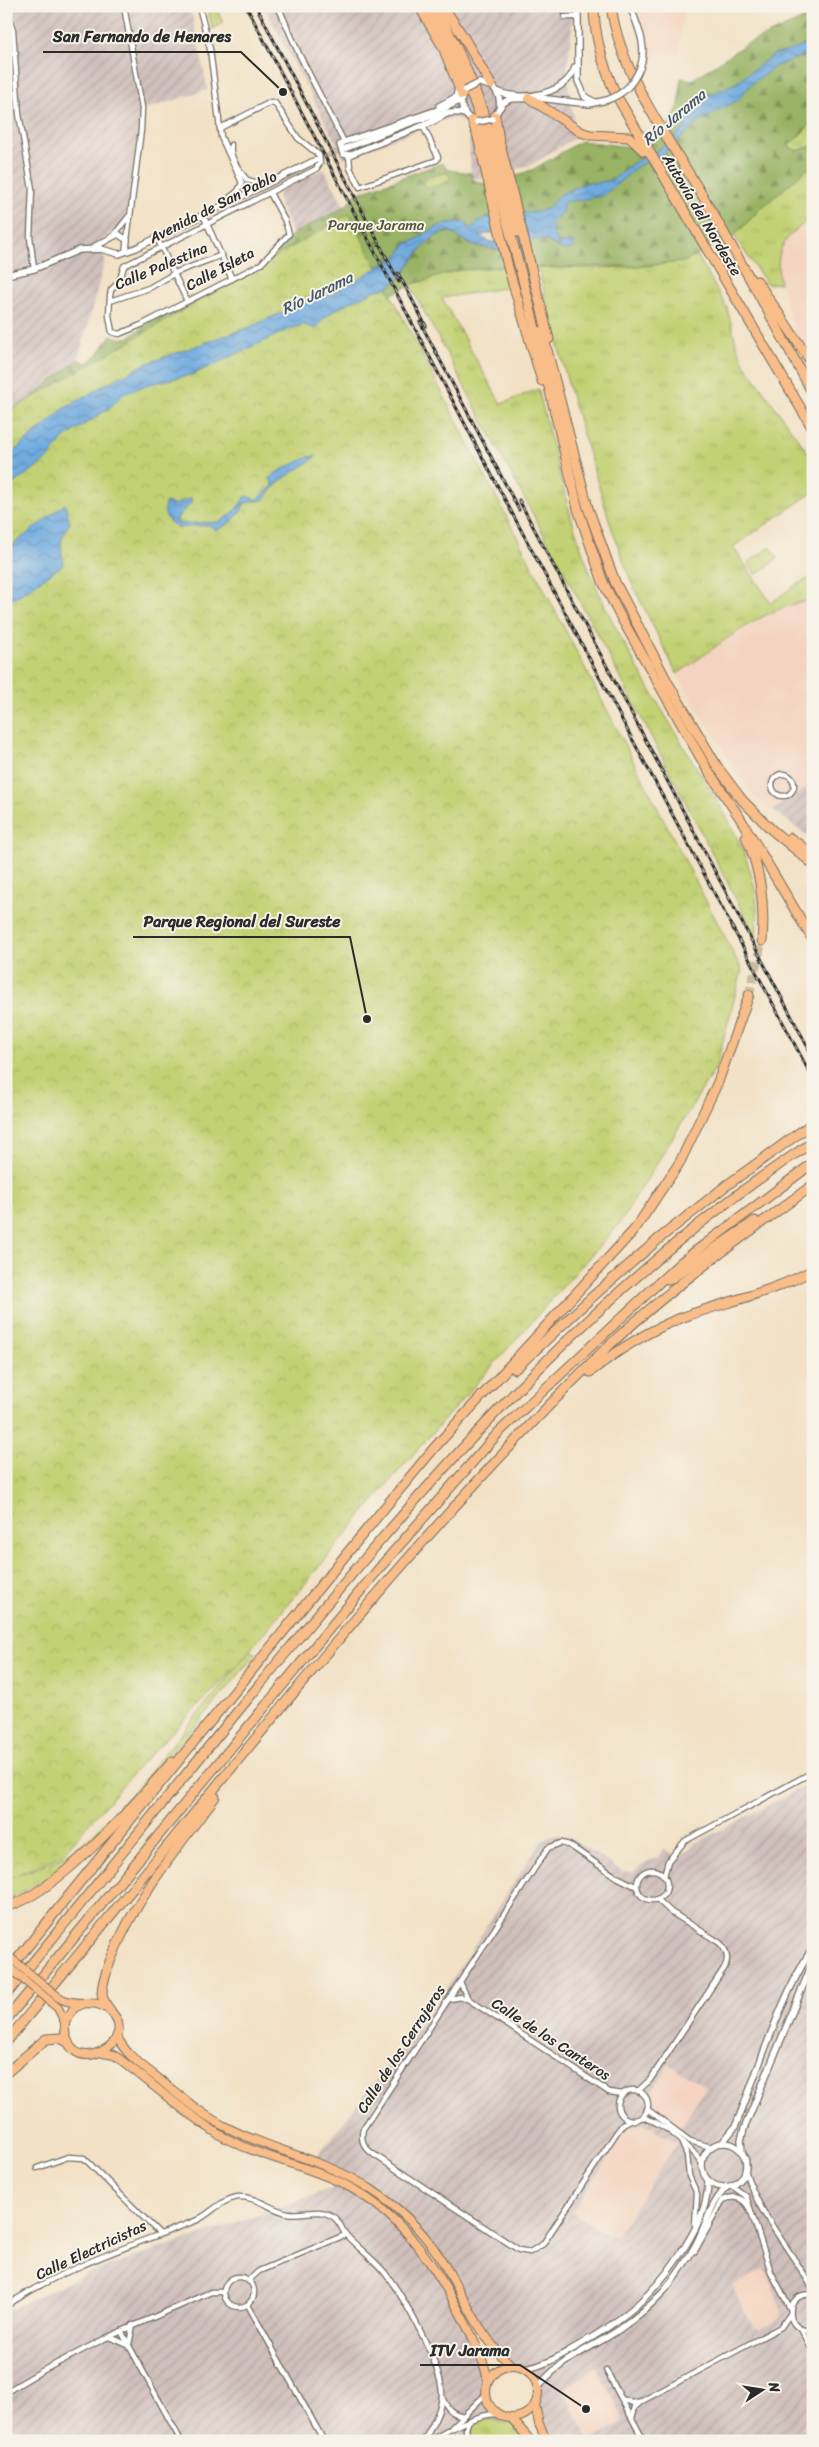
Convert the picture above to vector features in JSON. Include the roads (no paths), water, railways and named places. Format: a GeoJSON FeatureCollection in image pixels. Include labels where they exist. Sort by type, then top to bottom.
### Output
{"type":"FeatureCollection","features":[{"type":"Feature","properties":{"kind":"highway"},"geometry":{"type":"LineString","coordinates":[[419,6],[443,47],[458,79],[463,95]]}},
{"type":"Feature","properties":{"kind":"highway"},"geometry":{"type":"LineString","coordinates":[[427,6],[452,49],[476,106],[510,206]]}},
{"type":"Feature","properties":{"kind":"highway"},"geometry":{"type":"LineString","coordinates":[[434,6],[457,46],[482,104],[581,481],[598,542],[615,582],[655,660],[718,768],[743,801],[764,822],[813,864]]}},
{"type":"Feature","properties":{"kind":"highway"},"geometry":{"type":"LineString","coordinates":[[443,6],[494,88]]}},
{"type":"Feature","properties":{"kind":"highway"},"geometry":{"type":"LineString","coordinates":[[588,6],[594,44],[604,63]]}},
{"type":"Feature","properties":{"kind":"highway"},"geometry":{"type":"LineString","coordinates":[[529,98],[581,132],[590,135],[636,137],[616,96],[604,63],[596,32],[594,6]]}},
{"type":"Feature","properties":{"kind":"highway","name":"Autovía del Nordeste"},"geometry":{"type":"LineString","coordinates":[[611,6],[615,29],[623,55],[738,257],[813,394]]}},
{"type":"Feature","properties":{"kind":"highway"},"geometry":{"type":"LineString","coordinates":[[494,118],[510,206]]}},
{"type":"Feature","properties":{"kind":"highway"},"geometry":{"type":"LineString","coordinates":[[471,119],[478,136],[493,211],[522,316],[568,468],[589,546],[618,612],[721,790],[747,839],[755,860],[763,896],[762,941]]}},
{"type":"Feature","properties":{"kind":"highway","name":"Autovía del Nordeste"},"geometry":{"type":"LineString","coordinates":[[636,137],[658,168],[813,429]]}},
{"type":"Feature","properties":{"kind":"highway"},"geometry":{"type":"LineString","coordinates":[[738,257],[757,280],[813,365]]}},
{"type":"Feature","properties":{"kind":"highway"},"geometry":{"type":"LineString","coordinates":[[534,298],[568,468]]}},
{"type":"Feature","properties":{"kind":"highway"},"geometry":{"type":"LineString","coordinates":[[721,790],[813,940]]}},
{"type":"Feature","properties":{"kind":"highway"},"geometry":{"type":"LineString","coordinates":[[764,822],[813,854]]}},
{"type":"Feature","properties":{"kind":"highway"},"geometry":{"type":"LineString","coordinates":[[6,1973],[435,1447],[480,1401],[635,1229],[680,1162],[718,1082],[749,995]]}},
{"type":"Feature","properties":{"kind":"highway"},"geometry":{"type":"LineString","coordinates":[[480,1401],[591,1298],[661,1237],[792,1136],[813,1123]]}},
{"type":"Feature","properties":{"kind":"highway"},"geometry":{"type":"LineString","coordinates":[[6,1995],[370,1552],[480,1428],[592,1317],[669,1250],[733,1200],[813,1142]]}},
{"type":"Feature","properties":{"kind":"highway"},"geometry":{"type":"LineString","coordinates":[[6,2020],[447,1490],[499,1432],[655,1286],[713,1237],[812,1164]]}},
{"type":"Feature","properties":{"kind":"highway"},"geometry":{"type":"LineString","coordinates":[[655,1286],[668,1281],[718,1244],[813,1185]]}},
{"type":"Feature","properties":{"kind":"highway"},"geometry":{"type":"LineString","coordinates":[[6,2042],[285,1704],[437,1525],[492,1465],[609,1346],[690,1277],[813,1185]]}},
{"type":"Feature","properties":{"kind":"highway"},"geometry":{"type":"LineString","coordinates":[[561,1395],[622,1348],[646,1334],[684,1317],[790,1283],[813,1270]]}},
{"type":"Feature","properties":{"kind":"highway"},"geometry":{"type":"LineString","coordinates":[[6,1907],[42,1888],[86,1853],[240,1687]]}},
{"type":"Feature","properties":{"kind":"highway"},"geometry":{"type":"LineString","coordinates":[[110,2010],[102,1994],[104,1982],[119,1939],[135,1909],[170,1857],[285,1704]]}},
{"type":"Feature","properties":{"kind":"highway"},"geometry":{"type":"LineString","coordinates":[[6,2072],[46,2039],[60,2038],[68,2042]]}},
{"type":"Feature","properties":{"kind":"main road"},"geometry":{"type":"LineString","coordinates":[[7,1955],[57,1996],[72,2004],[100,2004],[110,2010],[116,2020],[117,2036],[132,2057],[198,2110],[228,2129],[344,2174],[372,2190],[398,2210],[436,2253],[486,2338],[498,2354],[511,2365],[525,2369],[536,2380],[538,2389],[535,2405],[539,2424],[546,2441]]}},
{"type":"Feature","properties":{"kind":"main road"},"geometry":{"type":"LineString","coordinates":[[6,1965],[58,2008],[65,2022],[68,2042],[76,2051],[84,2055],[94,2056],[104,2053],[114,2054],[193,2117],[222,2136],[343,2184],[369,2198],[392,2217],[428,2257],[449,2291],[477,2345],[488,2381]]}},
{"type":"Feature","properties":{"kind":"main road"},"geometry":{"type":"LineString","coordinates":[[65,2022],[74,2008],[83,2004]]}},
{"type":"Feature","properties":{"kind":"main road"},"geometry":{"type":"LineString","coordinates":[[104,2053],[117,2036]]}},
{"type":"Feature","properties":{"kind":"main road"},"geometry":{"type":"LineString","coordinates":[[511,2365],[493,2373],[488,2381],[487,2402],[498,2414],[512,2418],[521,2417],[535,2405]]}},
{"type":"Feature","properties":{"kind":"main road"},"geometry":{"type":"LineString","coordinates":[[512,2418],[531,2441]]}},
{"type":"Feature","properties":{"kind":"street"},"geometry":{"type":"LineString","coordinates":[[6,275],[34,269],[71,252],[92,248],[110,250],[116,254],[126,250],[142,108],[124,6]]}},
{"type":"Feature","properties":{"kind":"street"},"geometry":{"type":"LineString","coordinates":[[199,6],[210,49],[220,128],[225,148],[242,182],[242,187],[221,205]]}},
{"type":"Feature","properties":{"kind":"street"},"geometry":{"type":"LineString","coordinates":[[278,6],[299,54],[344,145]]}},
{"type":"Feature","properties":{"kind":"street"},"geometry":{"type":"LineString","coordinates":[[578,6],[578,81],[582,93],[589,100],[599,102]]}},
{"type":"Feature","properties":{"kind":"street"},"geometry":{"type":"LineString","coordinates":[[578,58],[570,79],[554,90],[509,95],[479,83],[447,110],[423,126],[348,155],[343,154],[340,145],[429,114],[447,110],[471,119],[494,118],[500,106],[510,99],[529,98],[579,104],[599,102],[619,95],[631,85],[643,60],[643,42],[630,6]]}},
{"type":"Feature","properties":{"kind":"street"},"geometry":{"type":"LineString","coordinates":[[6,9],[16,53],[19,114],[32,189],[30,237],[34,269]]}},
{"type":"Feature","properties":{"kind":"street"},"geometry":{"type":"LineString","coordinates":[[565,17],[578,17]]}},
{"type":"Feature","properties":{"kind":"street"},"geometry":{"type":"LineString","coordinates":[[6,55],[16,53]]}},
{"type":"Feature","properties":{"kind":"street"},"geometry":{"type":"LineString","coordinates":[[429,114],[456,97],[458,79]]}},
{"type":"Feature","properties":{"kind":"street"},"geometry":{"type":"LineString","coordinates":[[494,88],[500,106]]}},
{"type":"Feature","properties":{"kind":"street"},"geometry":{"type":"LineString","coordinates":[[463,95],[471,119]]}},
{"type":"Feature","properties":{"kind":"street","name":"Avenida de San Pablo"},"geometry":{"type":"LineString","coordinates":[[110,301],[111,290],[119,282],[124,266],[270,194],[319,166],[321,159],[319,155],[298,138],[275,103],[271,102],[220,128]]}},
{"type":"Feature","properties":{"kind":"street"},"geometry":{"type":"LineString","coordinates":[[348,155],[350,168],[360,187],[437,160],[423,126]]}},
{"type":"Feature","properties":{"kind":"street"},"geometry":{"type":"LineString","coordinates":[[231,144],[230,151],[232,157],[247,180],[265,184]]}},
{"type":"Feature","properties":{"kind":"street","name":"Avenida de San Pablo"},"geometry":{"type":"LineString","coordinates":[[126,250],[147,243],[318,159]]}},
{"type":"Feature","properties":{"kind":"street","name":"Calle Isleta"},"geometry":{"type":"LineString","coordinates":[[110,301],[110,328],[115,334],[141,324],[261,264],[289,234],[286,221],[270,194]]}},
{"type":"Feature","properties":{"kind":"street"},"geometry":{"type":"LineString","coordinates":[[92,248],[113,236],[130,213]]}},
{"type":"Feature","properties":{"kind":"street"},"geometry":{"type":"LineString","coordinates":[[203,215],[232,279]]}},
{"type":"Feature","properties":{"kind":"street"},"geometry":{"type":"LineString","coordinates":[[113,236],[123,236],[127,241],[137,244],[147,243]]}},
{"type":"Feature","properties":{"kind":"street"},"geometry":{"type":"LineString","coordinates":[[110,250],[113,236]]}},
{"type":"Feature","properties":{"kind":"street"},"geometry":{"type":"LineString","coordinates":[[156,238],[187,301]]}},
{"type":"Feature","properties":{"kind":"street","name":"Calle Palestina"},"geometry":{"type":"LineString","coordinates":[[110,301],[149,288],[174,274],[222,255]]}},
{"type":"Feature","properties":{"kind":"street"},"geometry":{"type":"LineString","coordinates":[[780,774],[790,777],[794,784],[792,792],[783,796],[776,795],[771,785],[774,777],[780,774]]}},
{"type":"Feature","properties":{"kind":"street"},"geometry":{"type":"LineString","coordinates":[[702,2163],[694,2152],[681,2141],[650,2119],[642,2117],[630,2120],[622,2116],[618,2107],[623,2094],[630,2091],[638,2091],[645,2087],[725,1967],[728,1958],[725,1949],[720,1943],[671,1912],[657,1899],[644,1898],[637,1886],[642,1874],[655,1870],[692,1836],[813,1772]]}},
{"type":"Feature","properties":{"kind":"street","name":"Calle de los Cerrajeros"},"geometry":{"type":"LineString","coordinates":[[630,2120],[623,2124],[617,2132],[543,2244],[530,2252],[519,2250],[373,2154],[364,2146],[362,2135],[363,2129],[546,1851],[552,1845],[561,1843],[570,1845],[620,1878],[637,1886]]}},
{"type":"Feature","properties":{"kind":"street"},"geometry":{"type":"LineString","coordinates":[[657,1899],[666,1889],[664,1876],[668,1860]]}},
{"type":"Feature","properties":{"kind":"street"},"geometry":{"type":"LineString","coordinates":[[655,1870],[664,1876]]}},
{"type":"Feature","properties":{"kind":"street"},"geometry":{"type":"LineString","coordinates":[[813,1947],[800,1968],[784,2004],[735,2127],[722,2143],[712,2147],[705,2154],[702,2163],[702,2170],[708,2181],[714,2185],[730,2187],[746,2196],[771,2272],[790,2308],[790,2314],[796,2326],[801,2329],[813,2330]]}},
{"type":"Feature","properties":{"kind":"street"},"geometry":{"type":"LineString","coordinates":[[742,2152],[744,2129],[813,1962]]}},
{"type":"Feature","properties":{"kind":"street","name":"Calle de los Canteros"},"geometry":{"type":"LineString","coordinates":[[460,1982],[468,1999]]}},
{"type":"Feature","properties":{"kind":"street","name":"Calle de los Canteros"},"geometry":{"type":"LineString","coordinates":[[449,1999],[461,1997],[468,1999],[609,2092],[623,2094]]}},
{"type":"Feature","properties":{"kind":"street"},"geometry":{"type":"LineString","coordinates":[[638,2091],[645,2097],[647,2109],[642,2117]]}},
{"type":"Feature","properties":{"kind":"street"},"geometry":{"type":"LineString","coordinates":[[647,2109],[690,2141],[712,2147]]}},
{"type":"Feature","properties":{"kind":"street"},"geometry":{"type":"LineString","coordinates":[[681,2141],[687,2155],[689,2176],[697,2194],[694,2230]]}},
{"type":"Feature","properties":{"kind":"street"},"geometry":{"type":"LineString","coordinates":[[722,2143],[736,2147],[742,2152],[746,2170],[774,2229],[795,2258],[813,2289]]}},
{"type":"Feature","properties":{"kind":"street","name":"Calle Electricistas"},"geometry":{"type":"LineString","coordinates":[[37,2168],[68,2157],[84,2158],[160,2233]]}},
{"type":"Feature","properties":{"kind":"street"},"geometry":{"type":"LineString","coordinates":[[682,2268],[696,2244],[716,2200],[742,2178],[746,2170]]}},
{"type":"Feature","properties":{"kind":"street"},"geometry":{"type":"LineString","coordinates":[[525,2369],[546,2364],[587,2340],[642,2303],[669,2271],[702,2217],[708,2196],[708,2181]]}},
{"type":"Feature","properties":{"kind":"street"},"geometry":{"type":"LineString","coordinates":[[538,2389],[551,2373],[620,2329],[646,2309],[700,2244],[719,2204],[729,2197],[741,2199],[747,2204],[752,2216]]}},
{"type":"Feature","properties":{"kind":"street","name":"Calle Electricistas"},"geometry":{"type":"LineString","coordinates":[[6,2306],[102,2256],[197,2220],[228,2200],[244,2198],[289,2214],[313,2212],[330,2214],[339,2220],[345,2235],[376,2264],[401,2297],[423,2338],[439,2376],[442,2397]]}},
{"type":"Feature","properties":{"kind":"street"},"geometry":{"type":"LineString","coordinates":[[248,2281],[259,2271],[345,2235]]}},
{"type":"Feature","properties":{"kind":"street"},"geometry":{"type":"LineString","coordinates":[[235,2278],[248,2281],[252,2285],[254,2296],[248,2305],[234,2307],[226,2301],[224,2292],[227,2283],[235,2278]]}},
{"type":"Feature","properties":{"kind":"street"},"geometry":{"type":"LineString","coordinates":[[6,2392],[40,2372],[133,2325],[211,2292],[224,2292]]}},
{"type":"Feature","properties":{"kind":"street"},"geometry":{"type":"LineString","coordinates":[[790,2308],[800,2296],[813,2295]]}},
{"type":"Feature","properties":{"kind":"street"},"geometry":{"type":"LineString","coordinates":[[248,2305],[324,2441]]}},
{"type":"Feature","properties":{"kind":"street"},"geometry":{"type":"LineString","coordinates":[[632,2418],[635,2407],[642,2401],[781,2327],[790,2314]]}},
{"type":"Feature","properties":{"kind":"street"},"geometry":{"type":"LineString","coordinates":[[129,2346],[133,2325]]}},
{"type":"Feature","properties":{"kind":"street"},"geometry":{"type":"LineString","coordinates":[[801,2329],[813,2352]]}},
{"type":"Feature","properties":{"kind":"street"},"geometry":{"type":"LineString","coordinates":[[121,2331],[182,2441]]}},
{"type":"Feature","properties":{"kind":"street"},"geometry":{"type":"LineString","coordinates":[[109,2337],[129,2346]]}},
{"type":"Feature","properties":{"kind":"street"},"geometry":{"type":"LineString","coordinates":[[606,2370],[644,2441]]}},
{"type":"Feature","properties":{"kind":"street"},"geometry":{"type":"LineString","coordinates":[[448,2430],[486,2394]]}},
{"type":"Feature","properties":{"kind":"street"},"geometry":{"type":"LineString","coordinates":[[442,2397],[446,2408],[453,2414],[463,2416]]}},
{"type":"Feature","properties":{"kind":"street"},"geometry":{"type":"LineString","coordinates":[[424,2441],[431,2428],[442,2397]]}},
{"type":"Feature","properties":{"kind":"street"},"geometry":{"type":"LineString","coordinates":[[622,2399],[633,2403],[642,2401]]}},
{"type":"Feature","properties":{"kind":"street"},"geometry":{"type":"LineString","coordinates":[[430,2441],[448,2430],[488,2414],[498,2414]]}},
{"type":"Feature","properties":{"kind":"street"},"geometry":{"type":"LineString","coordinates":[[468,2422],[466,2430],[468,2441]]}},
{"type":"Feature","properties":{"kind":"water"},"geometry":{"type":"Polygon","coordinates":[[[813,41],[813,52],[776,66],[751,84],[738,100],[700,121],[663,154],[638,166],[603,196],[564,202],[562,212],[551,223],[553,233],[558,243],[574,243],[574,248],[563,249],[549,242],[537,239],[529,241],[527,250],[514,255],[505,251],[471,245],[449,231],[437,236],[426,244],[395,282],[387,288],[376,290],[335,310],[316,329],[305,325],[292,328],[194,374],[146,385],[124,394],[109,408],[63,439],[48,459],[6,489],[6,458],[65,408],[108,383],[145,364],[252,326],[307,301],[326,297],[396,257],[408,242],[412,242],[438,226],[459,222],[468,223],[467,226],[472,229],[478,222],[487,217],[499,214],[538,212],[548,208],[561,194],[588,182],[598,183],[614,179],[630,165],[659,149],[673,138],[685,127],[692,111],[709,95],[736,83],[773,55],[795,49],[813,41]],[[504,230],[479,236],[491,242],[497,241],[506,232],[504,230]]]}},
{"type":"Feature","properties":{"kind":"water"},"geometry":{"type":"Polygon","coordinates":[[[316,455],[312,460],[281,480],[263,500],[245,503],[240,512],[226,526],[216,530],[209,525],[177,528],[170,523],[166,516],[164,510],[166,502],[174,505],[191,498],[191,503],[177,518],[178,524],[220,522],[233,513],[246,496],[257,500],[273,486],[270,478],[273,475],[316,455]]]}},
{"type":"Feature","properties":{"kind":"water"},"geometry":{"type":"Polygon","coordinates":[[[65,504],[70,523],[61,542],[64,564],[8,603],[6,550],[65,504]]]}},
{"type":"Feature","properties":{"kind":"tunnel"},"geometry":{"type":"LineString","coordinates":[[318,159],[344,149]]}},
{"type":"Feature","properties":{"kind":"tunnel"},"geometry":{"type":"LineString","coordinates":[[749,995],[762,941]]}},
{"type":"Feature","properties":{"kind":"railway"},"geometry":{"type":"LineString","coordinates":[[246,6],[478,449],[813,1079]]}},
{"type":"Feature","properties":{"kind":"railway"},"geometry":{"type":"LineString","coordinates":[[256,6],[399,282]]}},
{"type":"Feature","properties":{"kind":"railway"},"geometry":{"type":"LineString","coordinates":[[398,273],[426,326]]}},
{"type":"Feature","properties":{"kind":"railway"},"geometry":{"type":"LineString","coordinates":[[420,322],[519,510]]}},
{"type":"Feature","properties":{"kind":"railway"},"geometry":{"type":"LineString","coordinates":[[519,500],[813,1057]]}},
{"type":"Feature","properties":{"kind":"place","name":"San Fernando de Henares"},"geometry":{"type":"Point","coordinates":[283,92]}},
{"type":"Feature","properties":{"kind":"place","name":"Parque Regional del Sureste"},"geometry":{"type":"Point","coordinates":[367,1019]}},
{"type":"Feature","properties":{"kind":"place","name":"ITV Jarama"},"geometry":{"type":"Point","coordinates":[586,2409]}},
{"type":"Feature","properties":{"kind":"water label","name":"Río Jarama"},"geometry":{"type":"Point","coordinates":[674,117]}},
{"type":"Feature","properties":{"kind":"water label","name":"Río Jarama"},"geometry":{"type":"Point","coordinates":[317,293]}},
{"type":"Feature","properties":{"kind":"park label","name":"Parque Jarama"},"geometry":{"type":"Point","coordinates":[376,225]}}]}
